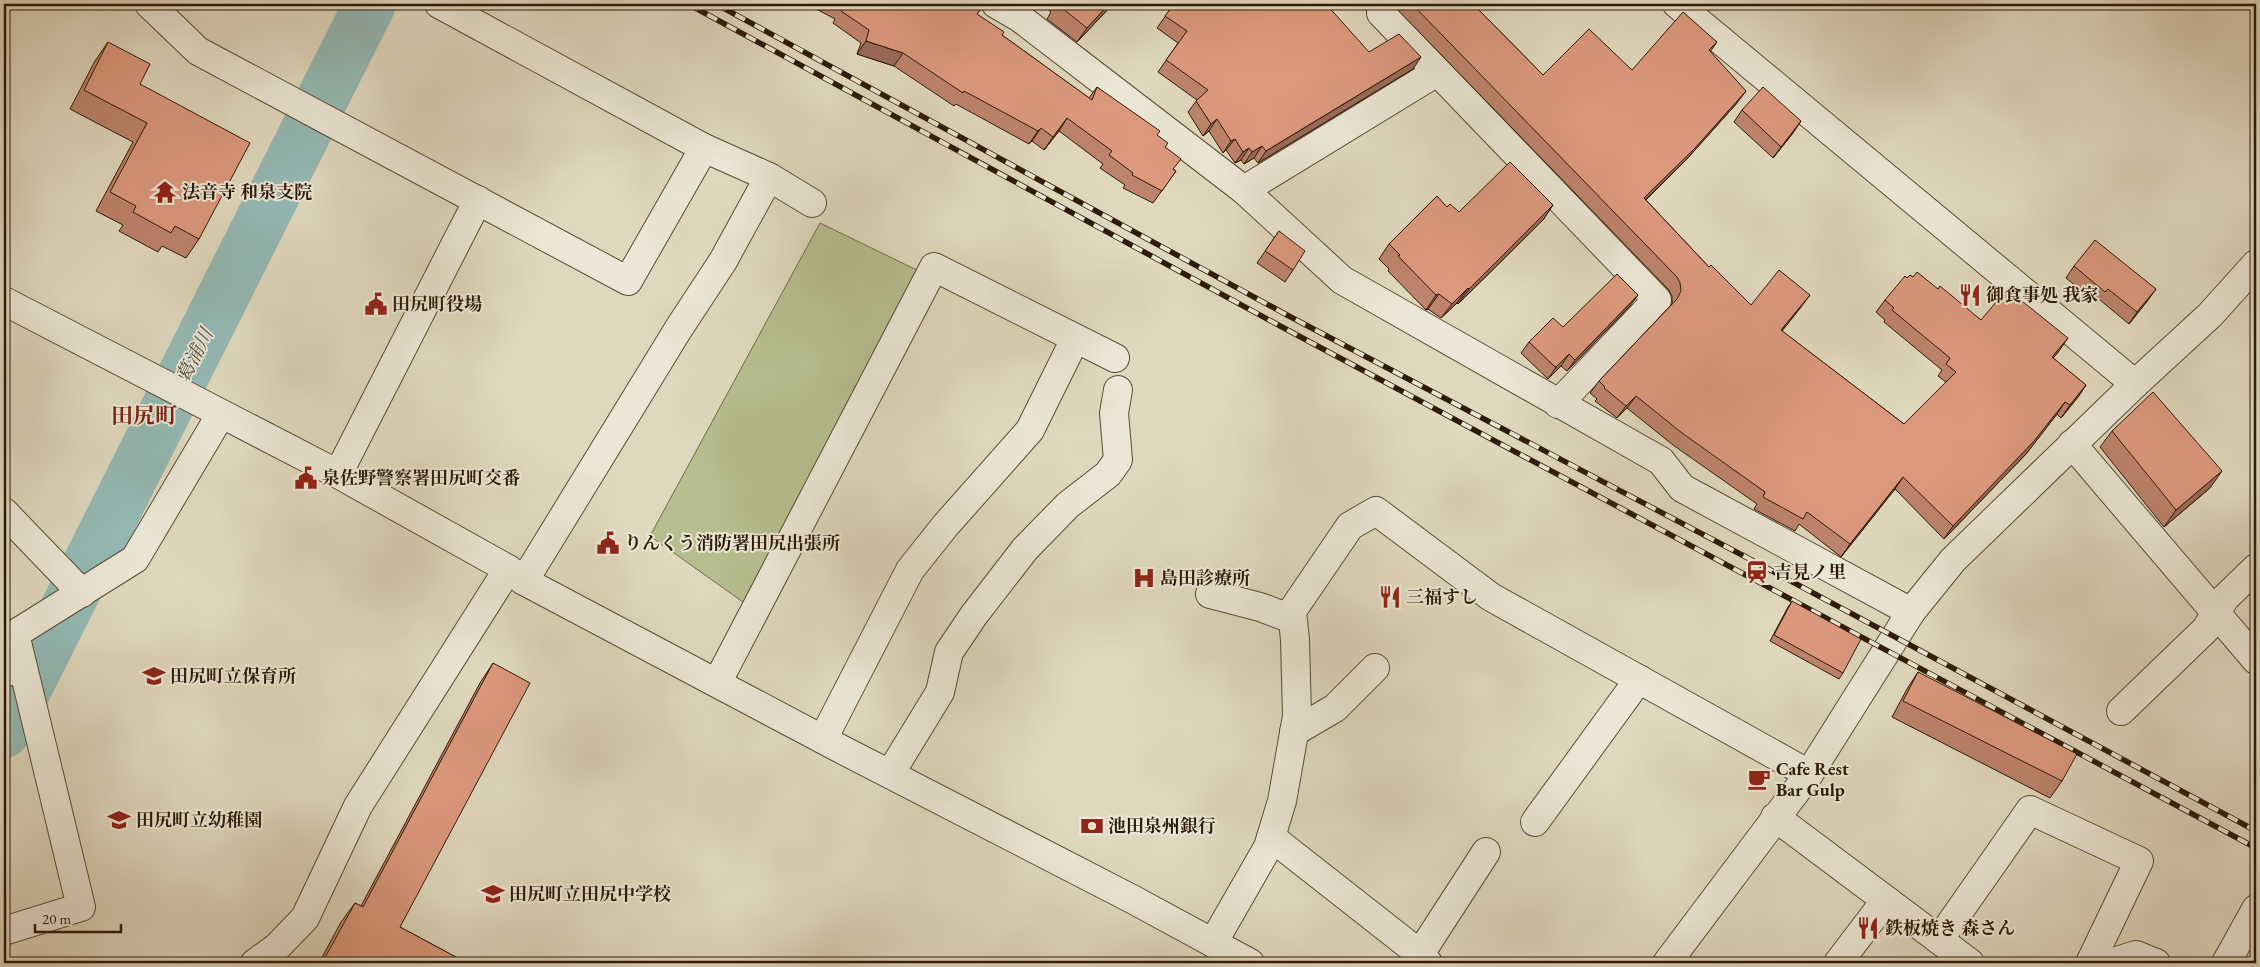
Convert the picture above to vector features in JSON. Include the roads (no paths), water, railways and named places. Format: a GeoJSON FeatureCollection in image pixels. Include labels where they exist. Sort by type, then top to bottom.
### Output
{"type":"FeatureCollection","features":[{"type":"Feature","properties":{"kind":"street"},"geometry":{"type":"LineString","coordinates":[[149,4],[198,51],[628,282],[704,148]]}},
{"type":"Feature","properties":{"kind":"street"},"geometry":{"type":"LineString","coordinates":[[439,4],[704,148],[769,177],[812,203]]}},
{"type":"Feature","properties":{"kind":"street"},"geometry":{"type":"LineString","coordinates":[[996,4],[1027,11],[1244,190],[1342,280],[1661,461],[1682,488],[1911,612]]}},
{"type":"Feature","properties":{"kind":"street"},"geometry":{"type":"LineString","coordinates":[[1677,4],[2134,384]]}},
{"type":"Feature","properties":{"kind":"street"},"geometry":{"type":"LineString","coordinates":[[1381,13],[1657,300],[1558,404]]}},
{"type":"Feature","properties":{"kind":"street"},"geometry":{"type":"LineString","coordinates":[[1244,190],[1437,72]]}},
{"type":"Feature","properties":{"kind":"street"},"geometry":{"type":"LineString","coordinates":[[255,963],[277,947],[305,918],[358,806],[516,575],[723,261],[769,177]]}},
{"type":"Feature","properties":{"kind":"street"},"geometry":{"type":"LineString","coordinates":[[338,474],[478,200]]}},
{"type":"Feature","properties":{"kind":"street"},"geometry":{"type":"LineString","coordinates":[[1667,963],[1809,774],[1911,612],[1953,560],[2134,384],[2210,315],[2256,264]]}},
{"type":"Feature","properties":{"kind":"street"},"geometry":{"type":"LineString","coordinates":[[717,683],[934,267],[1115,358]]}},
{"type":"Feature","properties":{"kind":"street"},"geometry":{"type":"LineString","coordinates":[[4,301],[338,474],[516,575],[717,683],[1132,899],[1250,963]]}},
{"type":"Feature","properties":{"kind":"street"},"geometry":{"type":"LineString","coordinates":[[823,739],[910,570],[945,526],[1030,430],[1076,339]]}},
{"type":"Feature","properties":{"kind":"street"},"geometry":{"type":"LineString","coordinates":[[890,774],[940,692],[948,652],[974,615],[1025,549],[1068,505],[1108,474],[1118,460],[1114,413],[1118,390]]}},
{"type":"Feature","properties":{"kind":"street"},"geometry":{"type":"LineString","coordinates":[[4,931],[81,908],[13,670],[15,634],[136,559],[222,414]]}},
{"type":"Feature","properties":{"kind":"street"},"geometry":{"type":"LineString","coordinates":[[2072,444],[2256,660]]}},
{"type":"Feature","properties":{"kind":"street"},"geometry":{"type":"LineString","coordinates":[[1213,943],[1268,846],[1282,801],[1297,716],[1292,611],[1350,526],[1376,511],[1492,597],[1809,774]]}},
{"type":"Feature","properties":{"kind":"street"},"geometry":{"type":"LineString","coordinates":[[4,512],[82,593]]}},
{"type":"Feature","properties":{"kind":"street"},"geometry":{"type":"LineString","coordinates":[[2121,711],[2206,630],[2225,598],[2256,568]]}},
{"type":"Feature","properties":{"kind":"street"},"geometry":{"type":"LineString","coordinates":[[1210,594],[1260,607],[1292,619]]}},
{"type":"Feature","properties":{"kind":"street"},"geometry":{"type":"LineString","coordinates":[[1294,732],[1335,708],[1375,668]]}},
{"type":"Feature","properties":{"kind":"street"},"geometry":{"type":"LineString","coordinates":[[1535,822],[1639,679]]}},
{"type":"Feature","properties":{"kind":"street"},"geometry":{"type":"LineString","coordinates":[[1938,940],[2030,810],[2139,861],[2090,963]]}},
{"type":"Feature","properties":{"kind":"street"},"geometry":{"type":"LineString","coordinates":[[1775,817],[1970,963]]}},
{"type":"Feature","properties":{"kind":"street"},"geometry":{"type":"LineString","coordinates":[[1271,837],[1424,958],[1486,852]]}},
{"type":"Feature","properties":{"kind":"street"},"geometry":{"type":"LineString","coordinates":[[1838,963],[1886,900]]}},
{"type":"Feature","properties":{"kind":"street"},"geometry":{"type":"LineString","coordinates":[[2226,963],[2256,908]]}},
{"type":"Feature","properties":{"kind":"street"},"geometry":{"type":"LineString","coordinates":[[2110,963],[2136,955],[2156,963]]}},
{"type":"Feature","properties":{"kind":"waterway","name":"葛浦川"},"geometry":{"type":"LineString","coordinates":[[4,732],[370,4]]}},
{"type":"Feature","properties":{"kind":"railway"},"geometry":{"type":"LineString","coordinates":[[688,4],[1282,327],[2256,848]]}},
{"type":"Feature","properties":{"kind":"railway"},"geometry":{"type":"LineString","coordinates":[[716,4],[1287,315],[1761,565],[2256,831]]}},
{"type":"Feature","properties":{"kind":"place","name":"法音寺 和泉支院"},"geometry":{"type":"Point","coordinates":[165,192]}},
{"type":"Feature","properties":{"kind":"place","name":"御食事処 我家"},"geometry":{"type":"Point","coordinates":[1970,295]}},
{"type":"Feature","properties":{"kind":"place","name":"田尻町役場"},"geometry":{"type":"Point","coordinates":[376,304]}},
{"type":"Feature","properties":{"kind":"place","name":"泉佐野警察署田尻町交番"},"geometry":{"type":"Point","coordinates":[306,478]}},
{"type":"Feature","properties":{"kind":"place","name":"りんくう消防署田尻出張所"},"geometry":{"type":"Point","coordinates":[608,543]}},
{"type":"Feature","properties":{"kind":"place","name":"吉見ノ里"},"geometry":{"type":"Point","coordinates":[1757,572]}},
{"type":"Feature","properties":{"kind":"place","name":"島田診療所"},"geometry":{"type":"Point","coordinates":[1144,578]}},
{"type":"Feature","properties":{"kind":"place","name":"三福すし"},"geometry":{"type":"Point","coordinates":[1390,597]}},
{"type":"Feature","properties":{"kind":"place","name":"田尻町立保育所"},"geometry":{"type":"Point","coordinates":[154,676]}},
{"type":"Feature","properties":{"kind":"place","name":"Cafe Rest Bar Gulp"},"geometry":{"type":"Point","coordinates":[1759,779]}},
{"type":"Feature","properties":{"kind":"place","name":"田尻町立幼稚園"},"geometry":{"type":"Point","coordinates":[119,820]}},
{"type":"Feature","properties":{"kind":"place","name":"池田泉州銀行"},"geometry":{"type":"Point","coordinates":[1092,826]}},
{"type":"Feature","properties":{"kind":"place","name":"田尻町立田尻中学校"},"geometry":{"type":"Point","coordinates":[493,894]}},
{"type":"Feature","properties":{"kind":"place","name":"鉄板焼き 森さん"},"geometry":{"type":"Point","coordinates":[1868,928]}},
{"type":"Feature","properties":{"kind":"district","name":"田尻町"},"geometry":{"type":"Point","coordinates":[144,415]}}]}
